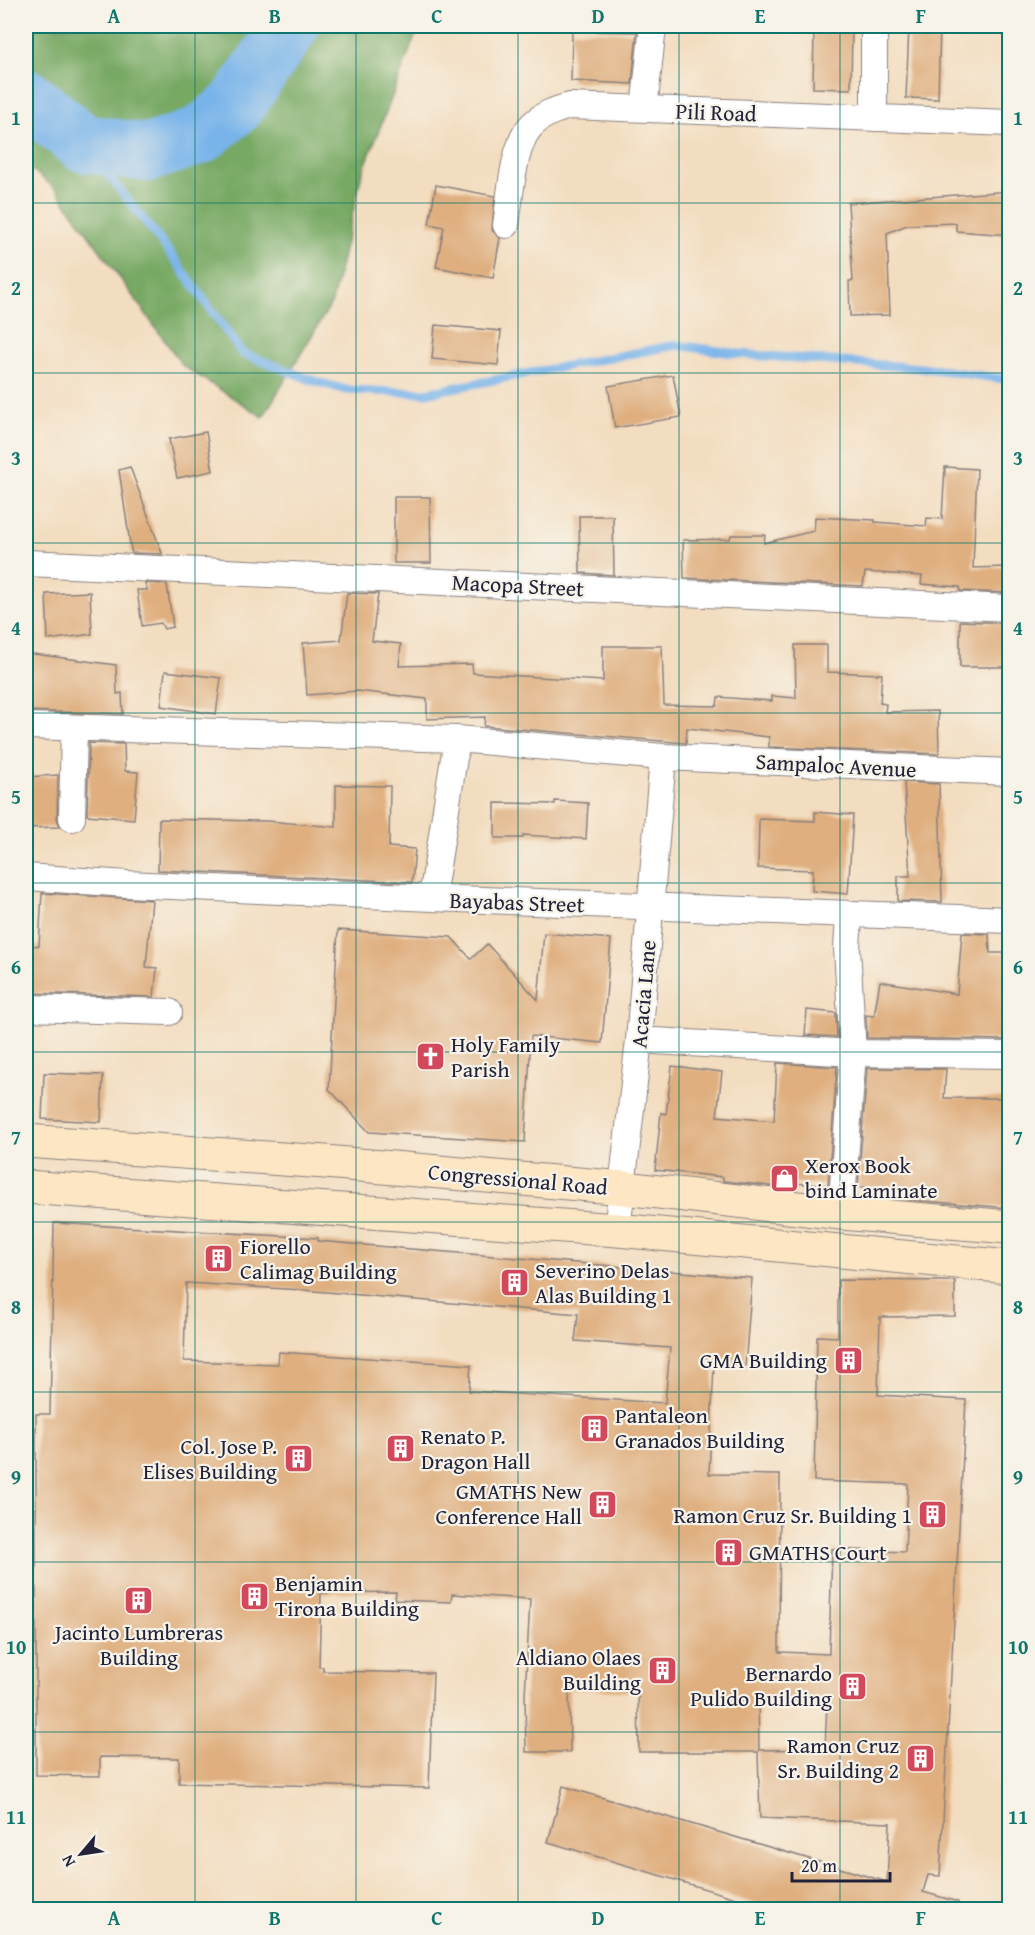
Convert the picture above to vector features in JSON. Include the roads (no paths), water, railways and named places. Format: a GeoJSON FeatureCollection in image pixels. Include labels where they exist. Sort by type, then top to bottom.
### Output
{"type":"FeatureCollection","features":[{"type":"Feature","properties":{"kind":"main road","name":"Congressional Road"},"geometry":{"type":"LineString","coordinates":[[26,1141],[325,1162],[624,1188],[841,1213],[1010,1227]]}},
{"type":"Feature","properties":{"kind":"main road","name":"Congressional Road"},"geometry":{"type":"LineString","coordinates":[[26,1187],[617,1230],[1010,1267]]}},
{"type":"Feature","properties":{"kind":"street"},"geometry":{"type":"LineString","coordinates":[[644,109],[653,26]]}},
{"type":"Feature","properties":{"kind":"street"},"geometry":{"type":"LineString","coordinates":[[874,26],[874,118]]}},
{"type":"Feature","properties":{"kind":"street","name":"Pili Road"},"geometry":{"type":"LineString","coordinates":[[506,225],[518,152],[530,126],[549,112],[570,106],[1010,123]]}},
{"type":"Feature","properties":{"kind":"street","name":"Macopa Street"},"geometry":{"type":"LineString","coordinates":[[26,563],[1010,608]]}},
{"type":"Feature","properties":{"kind":"street","name":"Sampaloc Avenue"},"geometry":{"type":"LineString","coordinates":[[26,726],[457,739],[663,757],[1010,772]]}},
{"type":"Feature","properties":{"kind":"street"},"geometry":{"type":"LineString","coordinates":[[72,818],[74,729]]}},
{"type":"Feature","properties":{"kind":"street"},"geometry":{"type":"LineString","coordinates":[[432,898],[457,739]]}},
{"type":"Feature","properties":{"kind":"street","name":"Acacia Lane"},"geometry":{"type":"LineString","coordinates":[[617,1230],[624,1188],[639,1040],[663,757]]}},
{"type":"Feature","properties":{"kind":"street","name":"Bayabas Street"},"geometry":{"type":"LineString","coordinates":[[26,877],[650,908],[1010,920]]}},
{"type":"Feature","properties":{"kind":"street"},"geometry":{"type":"LineString","coordinates":[[841,1213],[853,1053],[847,948],[849,916]]}},
{"type":"Feature","properties":{"kind":"street"},"geometry":{"type":"LineString","coordinates":[[26,1008],[169,1012]]}},
{"type":"Feature","properties":{"kind":"street"},"geometry":{"type":"LineString","coordinates":[[639,1040],[853,1053],[1010,1055]]}},
{"type":"Feature","properties":{"kind":"waterway"},"geometry":{"type":"LineString","coordinates":[[26,97],[83,143],[148,153],[199,136],[236,106],[290,26]]}},
{"type":"Feature","properties":{"kind":"waterway"},"geometry":{"type":"LineString","coordinates":[[83,143],[176,261],[242,353],[314,381],[346,390],[426,393],[676,345],[740,354],[934,369],[1010,380]]}},
{"type":"Feature","properties":{"kind":"place","name":"Holy Family Parish"},"geometry":{"type":"Point","coordinates":[430,1057]}},
{"type":"Feature","properties":{"kind":"place","name":"Xerox Book bind Laminate"},"geometry":{"type":"Point","coordinates":[784,1178]}},
{"type":"Feature","properties":{"kind":"place","name":"Fiorello Calimag Building"},"geometry":{"type":"Point","coordinates":[219,1259]}},
{"type":"Feature","properties":{"kind":"place","name":"Severino Delas Alas Building 1"},"geometry":{"type":"Point","coordinates":[514,1283]}},
{"type":"Feature","properties":{"kind":"place","name":"GMA Building"},"geometry":{"type":"Point","coordinates":[848,1360]}},
{"type":"Feature","properties":{"kind":"place","name":"Pantaleon Granados Building"},"geometry":{"type":"Point","coordinates":[594,1428]}},
{"type":"Feature","properties":{"kind":"place","name":"Renato P. Dragon Hall"},"geometry":{"type":"Point","coordinates":[400,1449]}},
{"type":"Feature","properties":{"kind":"place","name":"Col. Jose P. Elises Building"},"geometry":{"type":"Point","coordinates":[298,1459]}},
{"type":"Feature","properties":{"kind":"place","name":"GMATHS New Conference Hall"},"geometry":{"type":"Point","coordinates":[603,1504]}},
{"type":"Feature","properties":{"kind":"place","name":"Ramon Cruz Sr. Building 1"},"geometry":{"type":"Point","coordinates":[933,1515]}},
{"type":"Feature","properties":{"kind":"place","name":"GMATHS Court"},"geometry":{"type":"Point","coordinates":[728,1552]}},
{"type":"Feature","properties":{"kind":"place","name":"Benjamin Tirona Building"},"geometry":{"type":"Point","coordinates":[254,1596]}},
{"type":"Feature","properties":{"kind":"place","name":"Jacinto Lumbreras Building"},"geometry":{"type":"Point","coordinates":[139,1600]}},
{"type":"Feature","properties":{"kind":"place","name":"Aldiano Olaes Building"},"geometry":{"type":"Point","coordinates":[662,1670]}},
{"type":"Feature","properties":{"kind":"place","name":"Bernardo Pulido Building"},"geometry":{"type":"Point","coordinates":[853,1686]}},
{"type":"Feature","properties":{"kind":"place","name":"Ramon Cruz Sr. Building 2"},"geometry":{"type":"Point","coordinates":[920,1758]}}]}
